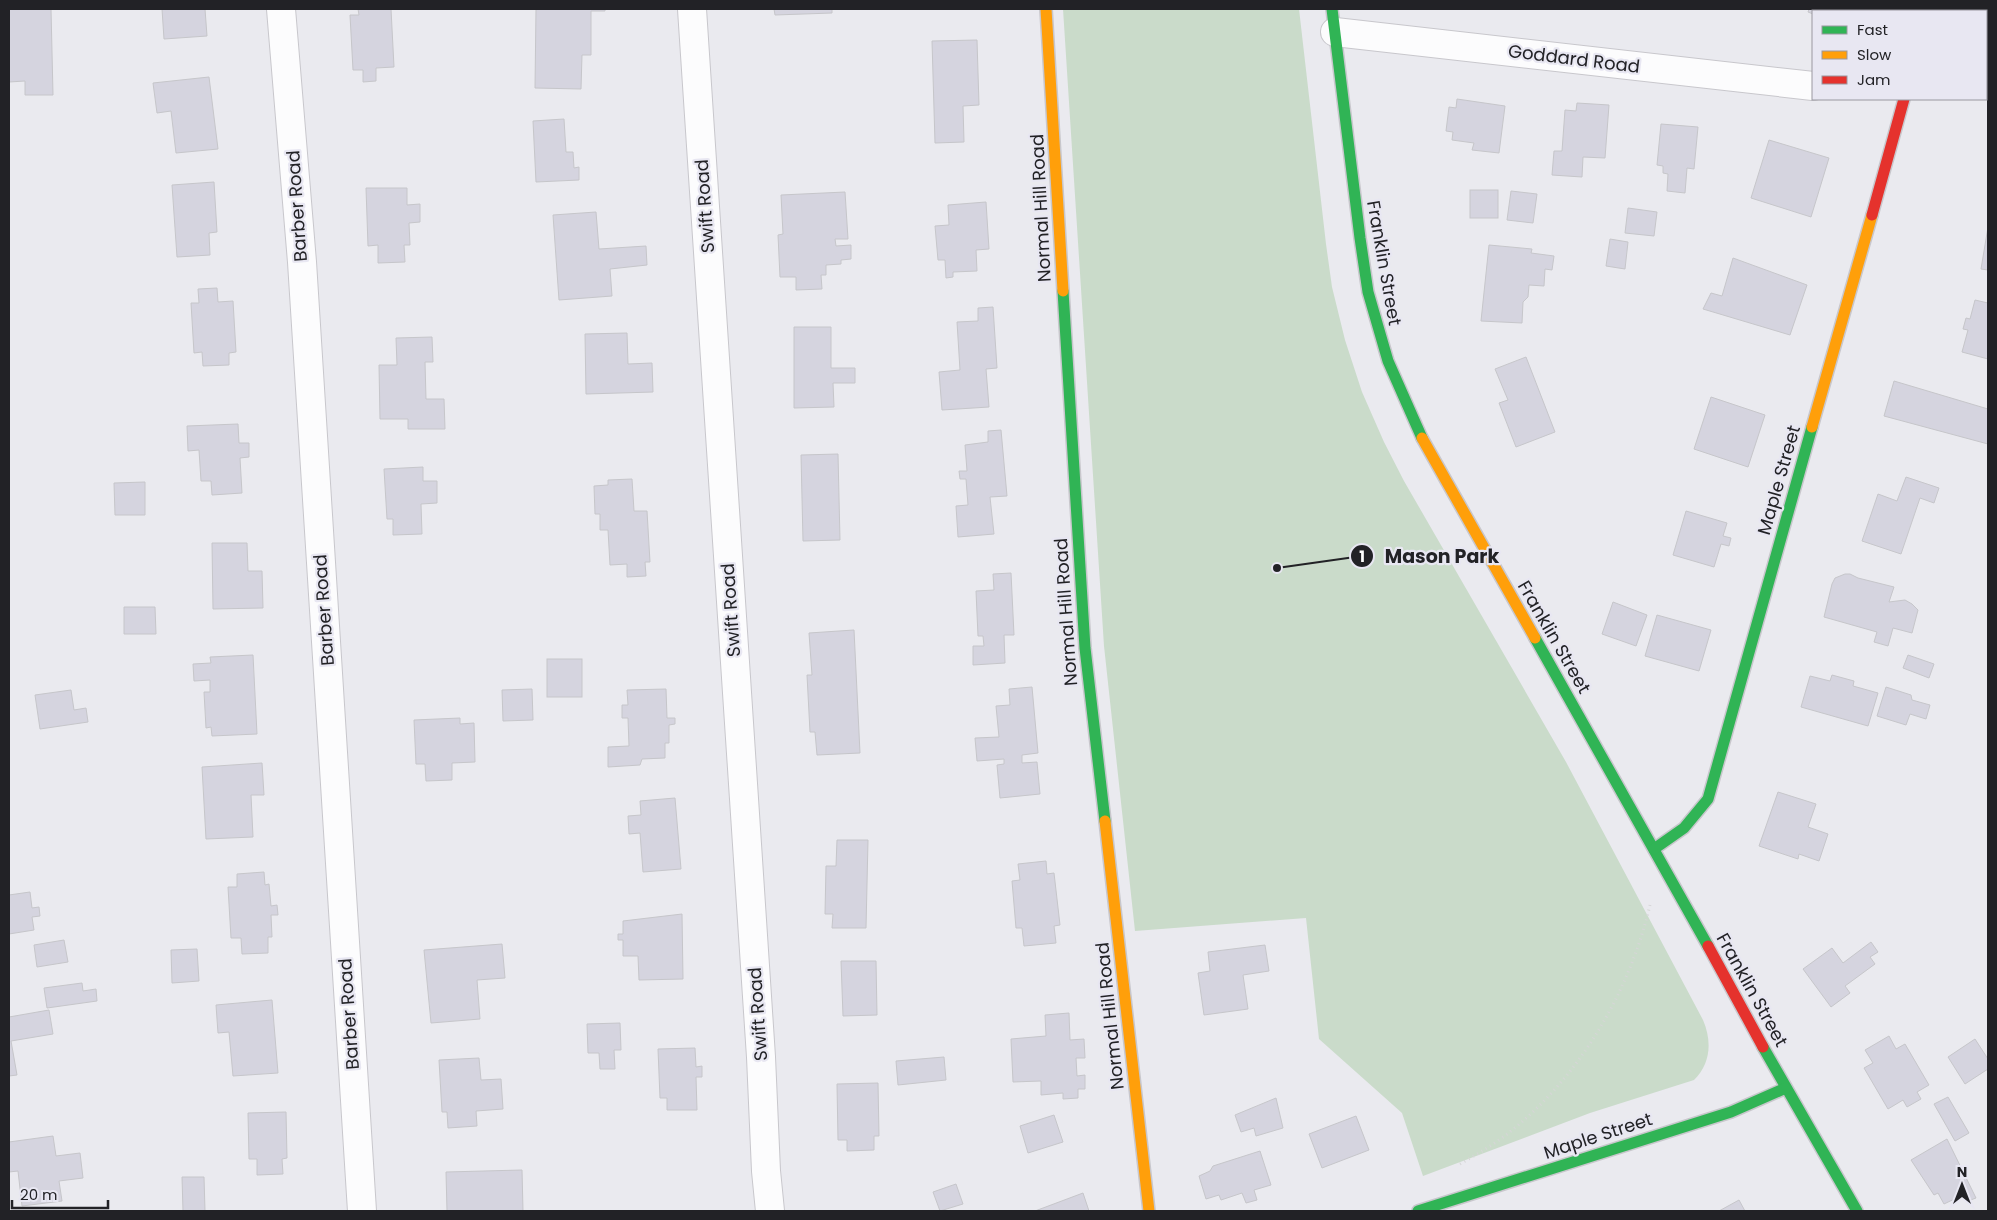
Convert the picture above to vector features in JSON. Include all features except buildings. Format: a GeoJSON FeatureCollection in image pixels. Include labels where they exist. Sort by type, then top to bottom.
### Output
{"type":"FeatureCollection","features":[{"type":"Feature","properties":{"kind":"street","name":"Barber Road"},"geometry":{"type":"LineString","coordinates":[[281,9],[302,262],[362,1211]]}},
{"type":"Feature","properties":{"kind":"street","name":"Swift Road"},"geometry":{"type":"LineString","coordinates":[[692,9],[770,1211]]}},
{"type":"Feature","properties":{"kind":"street","name":"Normal Hill Road"},"geometry":{"type":"LineString","coordinates":[[1046,9],[1085,648],[1149,1211]]}},
{"type":"Feature","properties":{"kind":"street","name":"Goddard Road"},"geometry":{"type":"LineString","coordinates":[[1333,21],[1812,86]]}},
{"type":"Feature","properties":{"kind":"street","name":"Franklin Street"},"geometry":{"type":"LineString","coordinates":[[1333,21],[1360,242],[1376,326],[1410,415],[1432,459],[1857,1211]]}},
{"type":"Feature","properties":{"kind":"street","name":"Maple Street"},"geometry":{"type":"LineString","coordinates":[[1654,849],[1676,836],[1695,819],[1708,799],[1904,100]]}},
{"type":"Feature","properties":{"kind":"street","name":"Maple Street"},"geometry":{"type":"LineString","coordinates":[[1418,1211],[1731,1112],[1786,1088]]}},
{"type":"Feature","properties":{"kind":"path"},"geometry":{"type":"LineString","coordinates":[[1455,1167],[1490,1146],[1518,1124],[1575,1064],[1597,1032],[1620,992],[1635,956],[1650,904]]}},
{"type":"Feature","properties":{"kind":"green space"},"geometry":{"type":"Polygon","coordinates":[[[1063,9],[1299,9],[1332,287],[1345,340],[1362,392],[1404,481],[1566,762],[1703,1020],[1709,1044],[1707,1059],[1694,1080],[1590,1113],[1423,1176],[1402,1113],[1319,1039],[1306,918],[1135,931],[1104,646],[1063,9]]]}},
{"type":"Feature","properties":{"kind":"traffic: fast"},"geometry":{"type":"LineString","coordinates":[[1332,9],[1368,292],[1388,361],[1422,438]]}},
{"type":"Feature","properties":{"kind":"traffic: fast"},"geometry":{"type":"LineString","coordinates":[[1063,291],[1085,648],[1105,821]]}},
{"type":"Feature","properties":{"kind":"traffic: fast"},"geometry":{"type":"LineString","coordinates":[[1654,849],[1684,828],[1708,799],[1812,427]]}},
{"type":"Feature","properties":{"kind":"traffic: fast"},"geometry":{"type":"LineString","coordinates":[[1535,638],[1708,946]]}},
{"type":"Feature","properties":{"kind":"traffic: fast"},"geometry":{"type":"LineString","coordinates":[[1763,1047],[1857,1211]]}},
{"type":"Feature","properties":{"kind":"traffic: fast"},"geometry":{"type":"LineString","coordinates":[[1418,1211],[1731,1112],[1786,1088]]}},
{"type":"Feature","properties":{"kind":"traffic: slow"},"geometry":{"type":"LineString","coordinates":[[1046,9],[1063,291]]}},
{"type":"Feature","properties":{"kind":"traffic: slow"},"geometry":{"type":"LineString","coordinates":[[1812,427],[1872,215]]}},
{"type":"Feature","properties":{"kind":"traffic: slow"},"geometry":{"type":"LineString","coordinates":[[1422,438],[1535,638]]}},
{"type":"Feature","properties":{"kind":"traffic: slow"},"geometry":{"type":"LineString","coordinates":[[1105,821],[1149,1211]]}},
{"type":"Feature","properties":{"kind":"traffic: jam"},"geometry":{"type":"LineString","coordinates":[[1872,215],[1904,100]]}},
{"type":"Feature","properties":{"kind":"traffic: jam"},"geometry":{"type":"LineString","coordinates":[[1708,946],[1763,1047]]}},
{"type":"Feature","properties":{"kind":"place","name":"Mason Park"},"geometry":{"type":"Point","coordinates":[1277,568]}}]}
